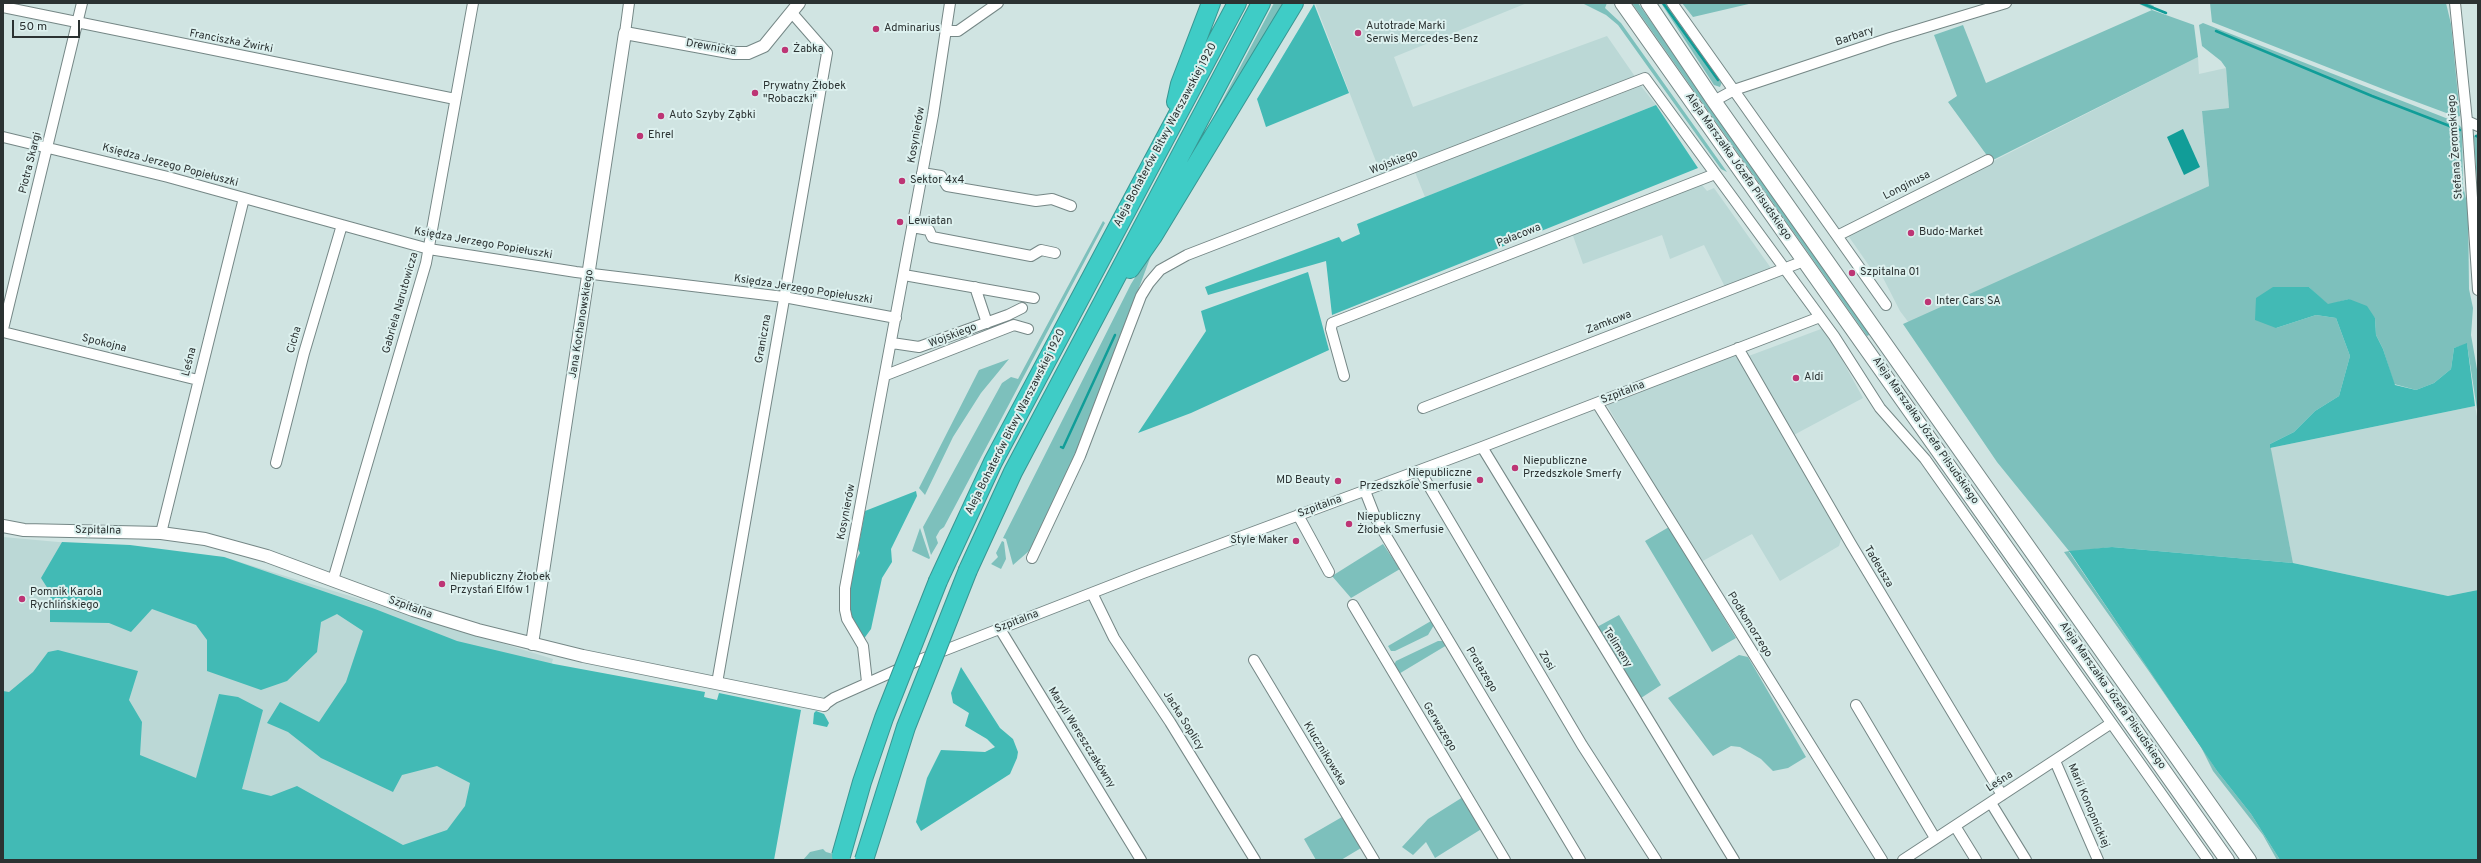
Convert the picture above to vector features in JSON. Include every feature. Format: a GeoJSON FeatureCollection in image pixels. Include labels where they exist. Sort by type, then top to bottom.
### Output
{"type":"FeatureCollection","features":[{"type":"Feature","properties":{"kind":"highway"},"geometry":{"type":"LineString","coordinates":[[1169,130],[1180,84],[1211,3]]}},
{"type":"Feature","properties":{"kind":"highway","name":"Aleja Bohaterów Bitwy Warszawskiej 1920"},"geometry":{"type":"LineString","coordinates":[[841,858],[862,782],[884,718],[938,581],[994,462],[1237,3]]}},
{"type":"Feature","properties":{"kind":"highway","name":"Aleja Bohaterów Bitwy Warszawskiej 1920"},"geometry":{"type":"LineString","coordinates":[[864,860],[911,713],[968,570],[1013,472],[1086,331],[1261,3]]}},
{"type":"Feature","properties":{"kind":"highway"},"geometry":{"type":"LineString","coordinates":[[1086,331],[1153,236],[1294,3]]}},
{"type":"Feature","properties":{"kind":"main road","name":"Aleja Marszałka Józefa Piłsudskiego"},"geometry":{"type":"LineString","coordinates":[[1622,3],[2227,860]]}},
{"type":"Feature","properties":{"kind":"main road","name":"Aleja Marszałka Józefa Piłsudskiego"},"geometry":{"type":"LineString","coordinates":[[1648,3],[1714,101],[2249,860]]}},
{"type":"Feature","properties":{"kind":"street","name":"Piotra Skargi"},"geometry":{"type":"LineString","coordinates":[[3,331],[7,295],[48,147],[82,3]]}},
{"type":"Feature","properties":{"kind":"street","name":"Gabriela Narutowicza"},"geometry":{"type":"LineString","coordinates":[[333,580],[429,249],[473,3]]}},
{"type":"Feature","properties":{"kind":"street","name":"Jana Kochanowskiego"},"geometry":{"type":"LineString","coordinates":[[532,644],[590,274],[629,3]]}},
{"type":"Feature","properties":{"kind":"street","name":"Drewnicka"},"geometry":{"type":"LineString","coordinates":[[625,33],[741,54],[764,46],[799,3]]}},
{"type":"Feature","properties":{"kind":"street","name":"Kosynierów"},"geometry":{"type":"LineString","coordinates":[[867,682],[862,646],[847,619],[844,599],[892,343],[950,3]]}},
{"type":"Feature","properties":{"kind":"street"},"geometry":{"type":"LineString","coordinates":[[945,31],[958,31],[998,3]]}},
{"type":"Feature","properties":{"kind":"street"},"geometry":{"type":"LineString","coordinates":[[1672,3],[1886,305]]}},
{"type":"Feature","properties":{"kind":"street","name":"Barbary"},"geometry":{"type":"LineString","coordinates":[[1714,101],[1734,90],[1890,38],[2006,3]]}},
{"type":"Feature","properties":{"kind":"street","name":"Stefana Żeromskiego"},"geometry":{"type":"LineString","coordinates":[[2455,3],[2467,121],[2478,290]]}},
{"type":"Feature","properties":{"kind":"street","name":"Franciszka Żwirki"},"geometry":{"type":"LineString","coordinates":[[3,7],[455,99]]}},
{"type":"Feature","properties":{"kind":"street","name":"Graniczna"},"geometry":{"type":"LineString","coordinates":[[717,683],[827,52],[792,13]]}},
{"type":"Feature","properties":{"kind":"street","name":"Aleja Marszałka Józefa Piłsudskiego"},"geometry":{"type":"LineString","coordinates":[[1645,78],[1783,270],[1820,317],[1880,408],[1925,459],[2110,724],[2208,860]]}},
{"type":"Feature","properties":{"kind":"street","name":"Wojskiego"},"geometry":{"type":"LineString","coordinates":[[1032,558],[1080,456],[1136,309],[1154,276],[1163,267],[1187,254],[1645,78]]}},
{"type":"Feature","properties":{"kind":"street"},"geometry":{"type":"LineString","coordinates":[[2467,121],[2478,126]]}},
{"type":"Feature","properties":{"kind":"street","name":"Księdza Jerzego Popiełuszki"},"geometry":{"type":"LineString","coordinates":[[3,137],[48,147],[244,198],[429,249],[590,274],[784,298],[896,318]]}},
{"type":"Feature","properties":{"kind":"street","name":"Longinusa"},"geometry":{"type":"LineString","coordinates":[[1837,236],[1988,160]]}},
{"type":"Feature","properties":{"kind":"street"},"geometry":{"type":"LineString","coordinates":[[922,173],[941,176],[947,186],[1036,201],[1052,199],[1071,206]]}},
{"type":"Feature","properties":{"kind":"street","name":"Pałacowa"},"geometry":{"type":"LineString","coordinates":[[1344,376],[1331,329],[1332,323],[1715,174]]}},
{"type":"Feature","properties":{"kind":"street","name":"Leśna"},"geometry":{"type":"LineString","coordinates":[[161,533],[244,198]]}},
{"type":"Feature","properties":{"kind":"street","name":"Cicha"},"geometry":{"type":"LineString","coordinates":[[276,463],[304,353],[342,225]]}},
{"type":"Feature","properties":{"kind":"street"},"geometry":{"type":"LineString","coordinates":[[912,227],[929,230],[932,237],[1031,256],[1041,250],[1055,253]]}},
{"type":"Feature","properties":{"kind":"street","name":"Zamkowa"},"geometry":{"type":"LineString","coordinates":[[1423,408],[1804,261]]}},
{"type":"Feature","properties":{"kind":"street"},"geometry":{"type":"LineString","coordinates":[[904,275],[1034,298]]}},
{"type":"Feature","properties":{"kind":"street"},"geometry":{"type":"LineString","coordinates":[[975,287],[987,323]]}},
{"type":"Feature","properties":{"kind":"street"},"geometry":{"type":"LineString","coordinates":[[892,343],[919,347],[987,323],[1022,308]]}},
{"type":"Feature","properties":{"kind":"street","name":"Szpitalna"},"geometry":{"type":"LineString","coordinates":[[3,526],[24,530],[161,533],[205,539],[244,549],[445,620],[532,644],[821,704],[867,682],[1092,593],[1420,471],[1820,317]]}},
{"type":"Feature","properties":{"kind":"street","name":"Wojskiego"},"geometry":{"type":"LineString","coordinates":[[886,375],[1014,325],[1028,329]]}},
{"type":"Feature","properties":{"kind":"street","name":"Spokojna"},"geometry":{"type":"LineString","coordinates":[[3,331],[198,380]]}},
{"type":"Feature","properties":{"kind":"street","name":"Tadeusza"},"geometry":{"type":"LineString","coordinates":[[1738,348],[1851,544],[2002,795]]}},
{"type":"Feature","properties":{"kind":"street","name":"Podkomorzego"},"geometry":{"type":"LineString","coordinates":[[1597,403],[1882,860]]}},
{"type":"Feature","properties":{"kind":"street","name":"Telimeny"},"geometry":{"type":"LineString","coordinates":[[1482,447],[1734,860]]}},
{"type":"Feature","properties":{"kind":"street","name":"Zosi"},"geometry":{"type":"LineString","coordinates":[[1420,471],[1582,745],[1656,860]]}},
{"type":"Feature","properties":{"kind":"street","name":"Protazego"},"geometry":{"type":"LineString","coordinates":[[1365,491],[1376,519],[1580,860]]}},
{"type":"Feature","properties":{"kind":"street"},"geometry":{"type":"LineString","coordinates":[[1298,516],[1329,572]]}},
{"type":"Feature","properties":{"kind":"street","name":"Jacka Soplicy"},"geometry":{"type":"LineString","coordinates":[[1092,593],[1114,638],[1170,722],[1255,860]]}},
{"type":"Feature","properties":{"kind":"street","name":"Gerwazego"},"geometry":{"type":"LineString","coordinates":[[1353,605],[1505,860]]}},
{"type":"Feature","properties":{"kind":"street","name":"Maryli Wereszczakówny"},"geometry":{"type":"LineString","coordinates":[[1000,629],[1141,860]]}},
{"type":"Feature","properties":{"kind":"street","name":"Klucznikowska"},"geometry":{"type":"LineString","coordinates":[[1254,660],[1374,860]]}},
{"type":"Feature","properties":{"kind":"street"},"geometry":{"type":"LineString","coordinates":[[1856,705],[1935,838]]}},
{"type":"Feature","properties":{"kind":"street","name":"Leśna"},"geometry":{"type":"LineString","coordinates":[[1907,859],[1935,838],[1991,803],[2110,724]]}},
{"type":"Feature","properties":{"kind":"street","name":"Marii Konopnickiej"},"geometry":{"type":"LineString","coordinates":[[2055,761],[2098,860]]}},
{"type":"Feature","properties":{"kind":"street"},"geometry":{"type":"LineString","coordinates":[[1991,803],[2026,860]]}},
{"type":"Feature","properties":{"kind":"street"},"geometry":{"type":"LineString","coordinates":[[1955,826],[1976,860]]}},
{"type":"Feature","properties":{"kind":"shaded area"},"geometry":{"type":"Polygon","coordinates":[[[1274,3],[1288,3],[1182,177],[1274,3]]]}},
{"type":"Feature","properties":{"kind":"shaded area"},"geometry":{"type":"Polygon","coordinates":[[[1315,3],[1527,3],[1394,57],[1413,107],[1607,36],[1636,78],[1382,177],[1315,3]]]}},
{"type":"Feature","properties":{"kind":"shaded area"},"geometry":{"type":"Polygon","coordinates":[[[1582,3],[1607,3],[1605,8],[1621,23],[1727,172],[1721,169],[1618,25],[1606,15],[1582,3]]]}},
{"type":"Feature","properties":{"kind":"shaded area"},"geometry":{"type":"Polygon","coordinates":[[[1632,3],[1638,3],[1871,334],[1867,336],[1632,3]]]}},
{"type":"Feature","properties":{"kind":"shaded area"},"geometry":{"type":"Polygon","coordinates":[[[1661,3],[1667,3],[1722,82],[1720,87],[1714,85],[1661,3]]]}},
{"type":"Feature","properties":{"kind":"shaded area"},"geometry":{"type":"Polygon","coordinates":[[[1682,3],[1753,3],[1693,17],[1682,3]]]}},
{"type":"Feature","properties":{"kind":"shaded area"},"geometry":{"type":"Polygon","coordinates":[[[2137,3],[2148,3],[2154,6],[2152,10],[2137,3]]]}},
{"type":"Feature","properties":{"kind":"shaded area"},"geometry":{"type":"Polygon","coordinates":[[[2210,3],[2446,3],[2451,24],[2460,116],[2457,117],[2406,98],[2212,22],[2210,3]]]}},
{"type":"Feature","properties":{"kind":"shaded area"},"geometry":{"type":"Polygon","coordinates":[[[1314,4],[1349,93],[1266,127],[1257,99],[1314,4]]]}},
{"type":"Feature","properties":{"kind":"shaded area"},"geometry":{"type":"Polygon","coordinates":[[[2152,10],[2194,25],[2198,57],[1991,161],[1948,102],[1957,96],[1934,35],[1963,25],[1986,83],[2152,10]]]}},
{"type":"Feature","properties":{"kind":"shaded area"},"geometry":{"type":"Polygon","coordinates":[[[2203,23],[2456,122],[2462,128],[2463,186],[2468,207],[2469,289],[2473,308],[2471,335],[2478,375],[2478,416],[2467,344],[2454,348],[2451,369],[2434,383],[2416,390],[2394,384],[2383,349],[2376,335],[2375,318],[2349,299],[2328,305],[2309,287],[2276,328],[2316,315],[2336,318],[2350,356],[2339,396],[2315,411],[2294,432],[2270,444],[2293,563],[2112,547],[2069,552],[2199,743],[2217,771],[2251,814],[2280,860],[2277,860],[2263,835],[2213,771],[2201,747],[2064,552],[2069,551],[1997,462],[1903,324],[2209,186],[2202,111],[2229,108],[2226,68],[2221,61],[2202,46],[2199,25],[2203,23]]]}},
{"type":"Feature","properties":{"kind":"shaded area"},"geometry":{"type":"Polygon","coordinates":[[[2198,57],[2199,74],[2226,68],[2229,108],[2202,111],[2209,186],[1909,323],[1900,311],[1878,268],[1870,267],[1849,237],[1850,234],[2198,57]]]}},
{"type":"Feature","properties":{"kind":"shaded area"},"geometry":{"type":"Polygon","coordinates":[[[1641,86],[1656,105],[1425,197],[1415,172],[1641,86]]]}},
{"type":"Feature","properties":{"kind":"shaded area"},"geometry":{"type":"Polygon","coordinates":[[[1656,105],[1698,168],[1332,315],[1326,261],[1208,295],[1205,287],[1339,237],[1342,242],[1360,234],[1357,224],[1656,105]]]}},
{"type":"Feature","properties":{"kind":"shaded area"},"geometry":{"type":"Polygon","coordinates":[[[2183,129],[2200,167],[2184,175],[2167,137],[2183,129]]]}},
{"type":"Feature","properties":{"kind":"shaded area"},"geometry":{"type":"Polygon","coordinates":[[[2478,133],[2478,197],[2474,136],[2478,133]]]}},
{"type":"Feature","properties":{"kind":"shaded area"},"geometry":{"type":"Polygon","coordinates":[[[1702,185],[1707,191],[1714,188],[1773,271],[1726,289],[1704,245],[1670,259],[1662,235],[1583,264],[1572,233],[1702,185]]]}},
{"type":"Feature","properties":{"kind":"shaded area"},"geometry":{"type":"Polygon","coordinates":[[[1103,221],[1105,223],[944,527],[940,530],[936,537],[938,543],[931,555],[923,527],[1002,383],[1011,377],[1018,379],[1103,221]]]}},
{"type":"Feature","properties":{"kind":"shaded area"},"geometry":{"type":"Polygon","coordinates":[[[1155,245],[1082,440],[1039,535],[1029,551],[1013,565],[1006,539],[1003,538],[1131,284],[1155,245]]]}},
{"type":"Feature","properties":{"kind":"shaded area"},"geometry":{"type":"Polygon","coordinates":[[[1308,272],[1329,350],[1191,413],[1138,433],[1206,331],[1201,311],[1308,272]]]}},
{"type":"Feature","properties":{"kind":"shaded area"},"geometry":{"type":"Polygon","coordinates":[[[2273,287],[2309,287],[2328,304],[2349,299],[2367,306],[2375,318],[2376,335],[2383,349],[2395,385],[2416,390],[2434,383],[2451,369],[2454,348],[2467,343],[2475,406],[2270,448],[2270,444],[2294,432],[2315,411],[2339,396],[2350,356],[2336,318],[2316,315],[2276,328],[2255,320],[2256,298],[2273,287]]]}},
{"type":"Feature","properties":{"kind":"shaded area"},"geometry":{"type":"Polygon","coordinates":[[[1821,329],[1827,332],[1863,398],[1790,437],[1746,357],[1821,329]]]}},
{"type":"Feature","properties":{"kind":"shaded area"},"geometry":{"type":"Polygon","coordinates":[[[1738,348],[1842,536],[1839,546],[1780,581],[1752,534],[1699,563],[1604,400],[1738,348]]]}},
{"type":"Feature","properties":{"kind":"shaded area"},"geometry":{"type":"Polygon","coordinates":[[[1009,359],[981,393],[953,437],[925,495],[919,488],[979,370],[1009,359]]]}},
{"type":"Feature","properties":{"kind":"shaded area"},"geometry":{"type":"Polygon","coordinates":[[[2475,406],[2478,422],[2478,590],[2448,596],[2293,563],[2270,448],[2475,406]]]}},
{"type":"Feature","properties":{"kind":"shaded area"},"geometry":{"type":"Polygon","coordinates":[[[916,491],[917,496],[891,549],[892,562],[882,578],[871,629],[863,640],[849,612],[848,598],[854,564],[860,553],[858,549],[865,511],[916,491]]]}},
{"type":"Feature","properties":{"kind":"shaded area"},"geometry":{"type":"Polygon","coordinates":[[[1669,527],[1736,638],[1712,652],[1645,541],[1669,527]]]}},
{"type":"Feature","properties":{"kind":"shaded area"},"geometry":{"type":"Polygon","coordinates":[[[920,528],[930,558],[929,559],[912,551],[920,528]]]}},
{"type":"Feature","properties":{"kind":"shaded area"},"geometry":{"type":"Polygon","coordinates":[[[3,537],[224,557],[553,659],[496,860],[296,860],[3,749],[3,537]]]}},
{"type":"Feature","properties":{"kind":"shaded area"},"geometry":{"type":"Polygon","coordinates":[[[1002,541],[1004,542],[1006,559],[1001,569],[991,564],[998,557],[996,553],[1002,541]]]}},
{"type":"Feature","properties":{"kind":"shaded area"},"geometry":{"type":"Polygon","coordinates":[[[62,542],[130,545],[224,557],[375,609],[457,641],[554,664],[705,692],[704,697],[717,700],[719,693],[801,710],[774,860],[3,860],[3,691],[9,692],[33,672],[48,652],[58,650],[138,671],[129,700],[142,722],[140,755],[196,778],[219,694],[238,697],[263,710],[242,789],[271,796],[297,786],[403,845],[447,830],[465,806],[470,783],[437,766],[402,775],[393,792],[321,758],[288,732],[267,723],[280,702],[319,722],[346,682],[363,631],[337,614],[321,622],[317,652],[287,681],[261,690],[207,671],[207,640],[196,625],[152,609],[131,632],[109,623],[50,622],[50,592],[41,578],[62,542]]]}},
{"type":"Feature","properties":{"kind":"shaded area"},"geometry":{"type":"Polygon","coordinates":[[[1383,544],[1400,569],[1351,598],[1332,576],[1383,544]]]}},
{"type":"Feature","properties":{"kind":"shaded area"},"geometry":{"type":"Polygon","coordinates":[[[2112,547],[2293,563],[2448,596],[2478,590],[2478,860],[2280,860],[2251,814],[2217,771],[2069,551],[2112,547]]]}},
{"type":"Feature","properties":{"kind":"shaded area"},"geometry":{"type":"Polygon","coordinates":[[[1619,615],[1661,685],[1641,698],[1597,627],[1619,615]]]}},
{"type":"Feature","properties":{"kind":"shaded area"},"geometry":{"type":"Polygon","coordinates":[[[1431,621],[1434,625],[1428,635],[1395,651],[1391,651],[1388,646],[1431,621]]]}},
{"type":"Feature","properties":{"kind":"shaded area"},"geometry":{"type":"Polygon","coordinates":[[[1438,641],[1444,641],[1447,645],[1397,675],[1394,665],[1396,661],[1438,641]]]}},
{"type":"Feature","properties":{"kind":"shaded area"},"geometry":{"type":"Polygon","coordinates":[[[1739,655],[1748,657],[1806,757],[1788,768],[1773,771],[1761,759],[1740,747],[1731,746],[1713,756],[1668,698],[1739,655]]]}},
{"type":"Feature","properties":{"kind":"shaded area"},"geometry":{"type":"Polygon","coordinates":[[[961,667],[1000,728],[1013,739],[1018,752],[1017,758],[1010,774],[921,831],[916,822],[927,778],[941,750],[985,752],[995,747],[987,739],[965,726],[969,713],[953,703],[951,693],[961,667]]]}},
{"type":"Feature","properties":{"kind":"shaded area"},"geometry":{"type":"Polygon","coordinates":[[[816,711],[824,714],[829,723],[827,727],[813,724],[814,713],[816,711]]]}},
{"type":"Feature","properties":{"kind":"shaded area"},"geometry":{"type":"Polygon","coordinates":[[[1463,797],[1483,828],[1435,858],[1426,842],[1413,855],[1402,847],[1428,819],[1463,797]]]}},
{"type":"Feature","properties":{"kind":"shaded area"},"geometry":{"type":"Polygon","coordinates":[[[1342,817],[1361,848],[1341,860],[1316,860],[1304,839],[1342,817]]]}},
{"type":"Feature","properties":{"kind":"shaded area"},"geometry":{"type":"Polygon","coordinates":[[[823,849],[826,852],[855,860],[803,860],[810,852],[823,849]]]}},
{"type":"Feature","properties":{"kind":"waterway"},"geometry":{"type":"LineString","coordinates":[[1663,3],[1718,80]]}},
{"type":"Feature","properties":{"kind":"waterway"},"geometry":{"type":"LineString","coordinates":[[2141,3],[2166,13]]}},
{"type":"Feature","properties":{"kind":"waterway"},"geometry":{"type":"LineString","coordinates":[[2216,31],[2372,96],[2460,130]]}},
{"type":"Feature","properties":{"kind":"waterway"},"geometry":{"type":"LineString","coordinates":[[1061,447],[1063,448],[1115,335]]}},
{"type":"Feature","properties":{"kind":"place","name":"Adminarius"},"geometry":{"type":"Point","coordinates":[876,29]}},
{"type":"Feature","properties":{"kind":"place","name":"Autotrade Marki Serwis Mercedes-Benz"},"geometry":{"type":"Point","coordinates":[1358,33]}},
{"type":"Feature","properties":{"kind":"place","name":"Żabka"},"geometry":{"type":"Point","coordinates":[785,50]}},
{"type":"Feature","properties":{"kind":"place","name":"Prywatny Żłobek \"Robaczki\""},"geometry":{"type":"Point","coordinates":[755,93]}},
{"type":"Feature","properties":{"kind":"place","name":"Auto Szyby Ząbki"},"geometry":{"type":"Point","coordinates":[661,116]}},
{"type":"Feature","properties":{"kind":"place","name":"Ehrel"},"geometry":{"type":"Point","coordinates":[640,136]}},
{"type":"Feature","properties":{"kind":"place","name":"Sektor 4x4"},"geometry":{"type":"Point","coordinates":[902,181]}},
{"type":"Feature","properties":{"kind":"place","name":"Lewiatan"},"geometry":{"type":"Point","coordinates":[900,222]}},
{"type":"Feature","properties":{"kind":"place","name":"Budo-Market"},"geometry":{"type":"Point","coordinates":[1911,233]}},
{"type":"Feature","properties":{"kind":"place","name":"Szpitalna 01"},"geometry":{"type":"Point","coordinates":[1852,273]}},
{"type":"Feature","properties":{"kind":"place","name":"Inter Cars SA"},"geometry":{"type":"Point","coordinates":[1928,302]}},
{"type":"Feature","properties":{"kind":"place","name":"Aldi"},"geometry":{"type":"Point","coordinates":[1796,378]}},
{"type":"Feature","properties":{"kind":"place","name":"Niepubliczne Przedszkole Smerfy"},"geometry":{"type":"Point","coordinates":[1515,468]}},
{"type":"Feature","properties":{"kind":"place","name":"Niepubliczne Przedszkole Smerfusie"},"geometry":{"type":"Point","coordinates":[1480,480]}},
{"type":"Feature","properties":{"kind":"place","name":"MD Beauty"},"geometry":{"type":"Point","coordinates":[1338,481]}},
{"type":"Feature","properties":{"kind":"place","name":"Niepubliczny Żłobek Smerfusie"},"geometry":{"type":"Point","coordinates":[1349,524]}},
{"type":"Feature","properties":{"kind":"place","name":"Style Maker"},"geometry":{"type":"Point","coordinates":[1296,541]}},
{"type":"Feature","properties":{"kind":"place","name":"Niepubliczny Żłobek Przystań Elfów 1"},"geometry":{"type":"Point","coordinates":[442,584]}},
{"type":"Feature","properties":{"kind":"place","name":"Pomnik Karola Rychlińskiego"},"geometry":{"type":"Point","coordinates":[22,599]}}]}
